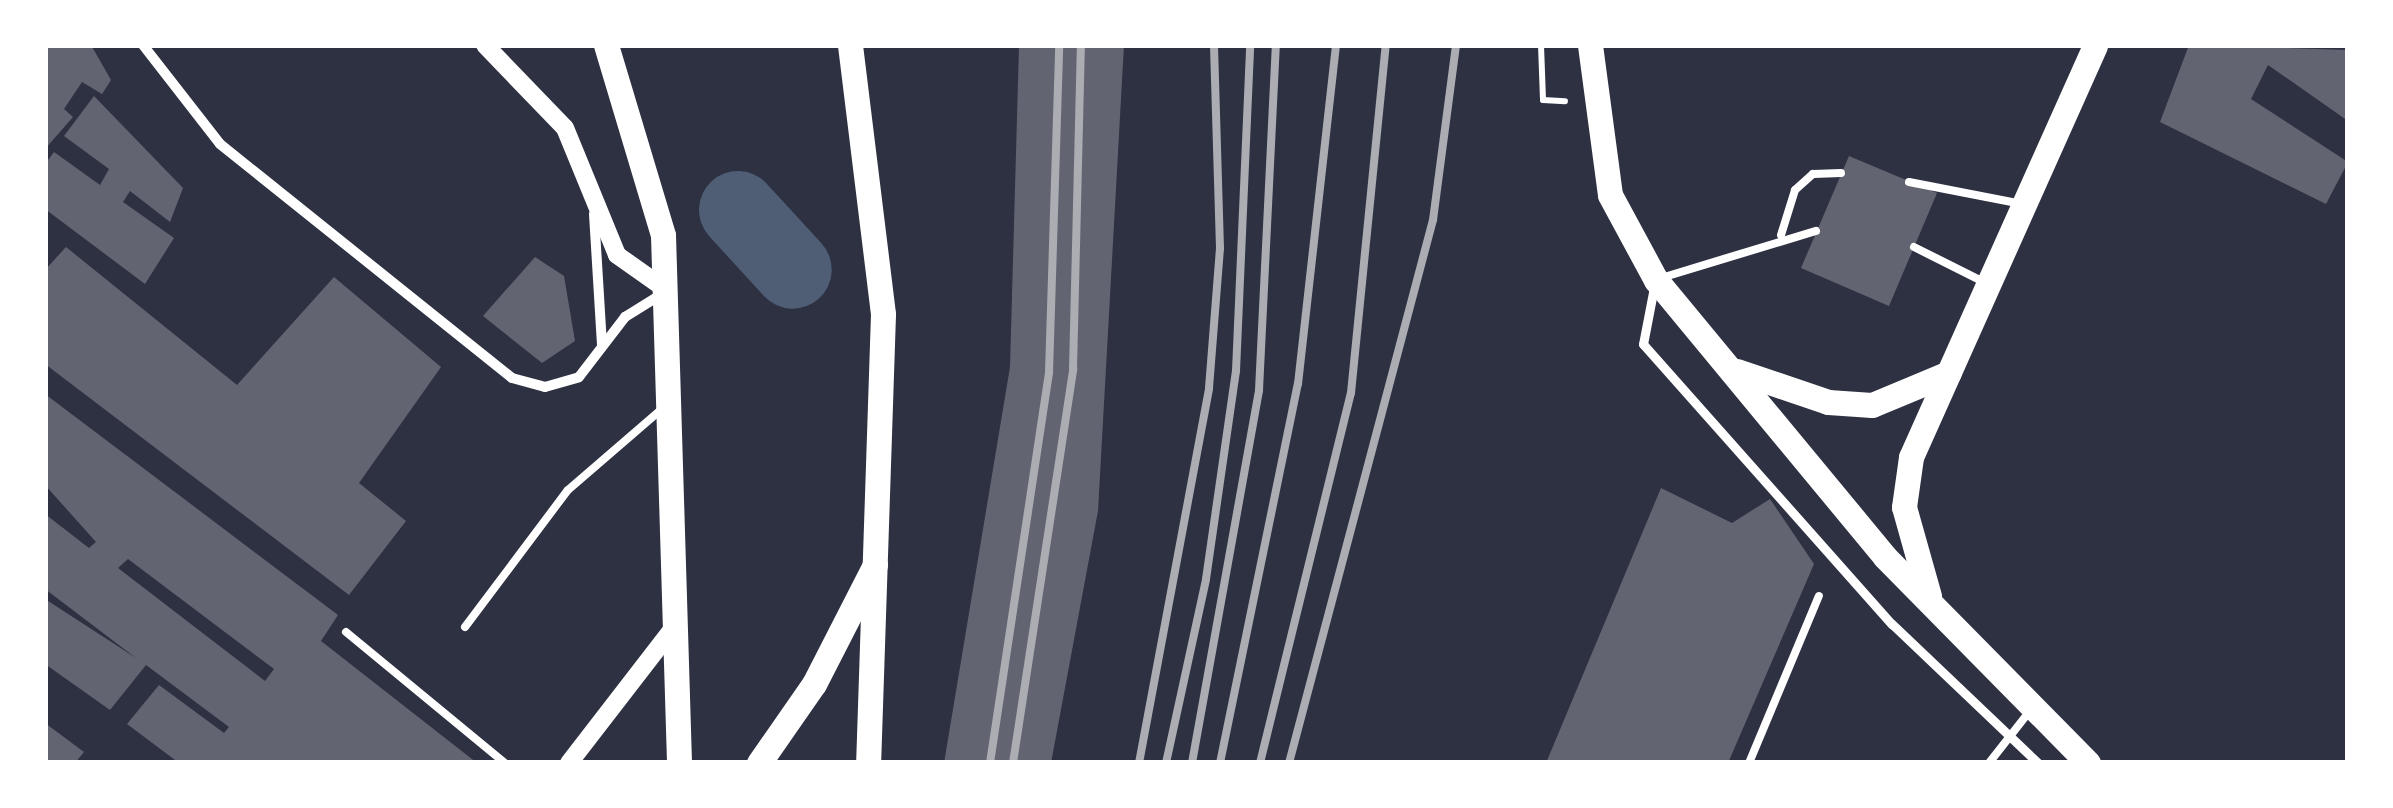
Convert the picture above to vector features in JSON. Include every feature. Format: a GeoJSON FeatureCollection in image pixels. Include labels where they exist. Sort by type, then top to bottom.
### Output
{"type":"FeatureCollection","features":[{"type":"Feature","properties":{"kind":"main road"},"geometry":{"type":"LineString","coordinates":[[606,45],[650,170],[668,291],[679,763]]}},
{"type":"Feature","properties":{"kind":"main road"},"geometry":{"type":"LineString","coordinates":[[850,45],[883,314],[880,554],[868,763]]}},
{"type":"Feature","properties":{"kind":"main road"},"geometry":{"type":"LineString","coordinates":[[1590,45],[1610,196],[1656,280],[1737,371],[1937,614],[2088,763]]}},
{"type":"Feature","properties":{"kind":"main road"},"geometry":{"type":"LineString","coordinates":[[1937,614],[1904,508],[1911,458],[1990,285],[2020,204],[2094,45]]}},
{"type":"Feature","properties":{"kind":"main road"},"geometry":{"type":"LineString","coordinates":[[1737,371],[1828,402],[1872,405],[1949,373]]}},
{"type":"Feature","properties":{"kind":"main road"},"geometry":{"type":"LineString","coordinates":[[759,763],[814,684],[880,554]]}},
{"type":"Feature","properties":{"kind":"street"},"geometry":{"type":"LineString","coordinates":[[144,45],[220,144],[512,378],[558,386],[601,355],[625,317],[668,291],[617,255],[565,128],[484,45]]}},
{"type":"Feature","properties":{"kind":"street"},"geometry":{"type":"LineString","coordinates":[[591,193],[601,355]]}},
{"type":"Feature","properties":{"kind":"street"},"geometry":{"type":"LineString","coordinates":[[1656,280],[1643,344],[1892,624],[2038,763]]}},
{"type":"Feature","properties":{"kind":"street"},"geometry":{"type":"LineString","coordinates":[[569,763],[675,626]]}},
{"type":"Feature","properties":{"kind":"lane"},"geometry":{"type":"LineString","coordinates":[[1781,235],[1795,190],[1813,174],[1842,172]]}},
{"type":"Feature","properties":{"kind":"lane"},"geometry":{"type":"LineString","coordinates":[[1909,182],[2020,204]]}},
{"type":"Feature","properties":{"kind":"lane"},"geometry":{"type":"LineString","coordinates":[[1656,280],[1781,235],[1816,231]]}},
{"type":"Feature","properties":{"kind":"lane"},"geometry":{"type":"LineString","coordinates":[[1914,247],[1990,285]]}},
{"type":"Feature","properties":{"kind":"lane"},"geometry":{"type":"LineString","coordinates":[[465,627],[568,490],[669,403]]}},
{"type":"Feature","properties":{"kind":"lane"},"geometry":{"type":"LineString","coordinates":[[1749,763],[1819,596]]}},
{"type":"Feature","properties":{"kind":"lane"},"geometry":{"type":"LineString","coordinates":[[346,632],[505,763]]}},
{"type":"Feature","properties":{"kind":"lane"},"geometry":{"type":"LineString","coordinates":[[1989,763],[2032,709]]}},
{"type":"Feature","properties":{"kind":"path"},"geometry":{"type":"LineString","coordinates":[[1541,45],[1543,100]]}},
{"type":"Feature","properties":{"kind":"building"},"geometry":{"type":"Polygon","coordinates":[[[45,45],[91,45],[111,80],[102,94],[82,82],[64,109],[73,117],[45,149],[45,45]]]}},
{"type":"Feature","properties":{"kind":"building"},"geometry":{"type":"Polygon","coordinates":[[[1019,45],[1124,45],[1098,511],[1051,763],[944,763],[1010,367],[1019,45]]]}},
{"type":"Feature","properties":{"kind":"building"},"geometry":{"type":"Polygon","coordinates":[[[2189,45],[2348,50],[2348,121],[2268,65],[2251,99],[2348,162],[2326,204],[2160,122],[2189,45]]]}},
{"type":"Feature","properties":{"kind":"building"},"geometry":{"type":"Polygon","coordinates":[[[94,96],[183,188],[170,222],[130,191],[123,202],[174,238],[145,284],[45,209],[45,164],[54,152],[100,185],[109,169],[64,136],[94,96]]]}},
{"type":"Feature","properties":{"kind":"building"},"geometry":{"type":"Polygon","coordinates":[[[1849,156],[1937,193],[1889,306],[1801,268],[1849,156]]]}},
{"type":"Feature","properties":{"kind":"building"},"geometry":{"type":"Polygon","coordinates":[[[66,247],[237,385],[334,277],[441,367],[359,483],[406,521],[349,595],[45,364],[45,270],[66,247]]]}},
{"type":"Feature","properties":{"kind":"building"},"geometry":{"type":"Polygon","coordinates":[[[535,257],[564,276],[575,341],[542,363],[483,316],[535,257]]]}},
{"type":"Feature","properties":{"kind":"building"},"geometry":{"type":"Polygon","coordinates":[[[45,394],[338,615],[321,641],[477,763],[179,763],[127,724],[159,685],[224,733],[229,727],[146,665],[110,710],[45,664],[45,599],[136,658],[45,589],[45,514],[89,548],[96,542],[45,485],[45,394]],[[128,559],[118,568],[265,681],[274,669],[128,559]]]}},
{"type":"Feature","properties":{"kind":"building"},"geometry":{"type":"Polygon","coordinates":[[[1661,488],[1732,523],[1770,499],[1814,564],[1728,763],[1546,763],[1661,488]]]}},
{"type":"Feature","properties":{"kind":"building"},"geometry":{"type":"Polygon","coordinates":[[[45,723],[84,752],[75,763],[45,763],[45,723]]]}},
{"type":"Feature","properties":{"kind":"waterway"},"geometry":{"type":"LineString","coordinates":[[738,210],[793,270]]}},
{"type":"Feature","properties":{"kind":"railway"},"geometry":{"type":"LineString","coordinates":[[990,763],[1049,372],[1059,45]]}},
{"type":"Feature","properties":{"kind":"railway"},"geometry":{"type":"LineString","coordinates":[[1013,763],[1073,369],[1081,45]]}},
{"type":"Feature","properties":{"kind":"railway"},"geometry":{"type":"LineString","coordinates":[[1139,763],[1209,388],[1220,248],[1214,45]]}},
{"type":"Feature","properties":{"kind":"railway"},"geometry":{"type":"LineString","coordinates":[[1166,763],[1206,579],[1236,371],[1250,45]]}},
{"type":"Feature","properties":{"kind":"railway"},"geometry":{"type":"LineString","coordinates":[[1192,763],[1259,390],[1276,45]]}},
{"type":"Feature","properties":{"kind":"railway"},"geometry":{"type":"LineString","coordinates":[[1220,763],[1298,384],[1336,45]]}},
{"type":"Feature","properties":{"kind":"railway"},"geometry":{"type":"LineString","coordinates":[[1260,763],[1351,393],[1386,45]]}},
{"type":"Feature","properties":{"kind":"railway"},"geometry":{"type":"LineString","coordinates":[[1289,763],[1433,220],[1456,45]]}}]}
